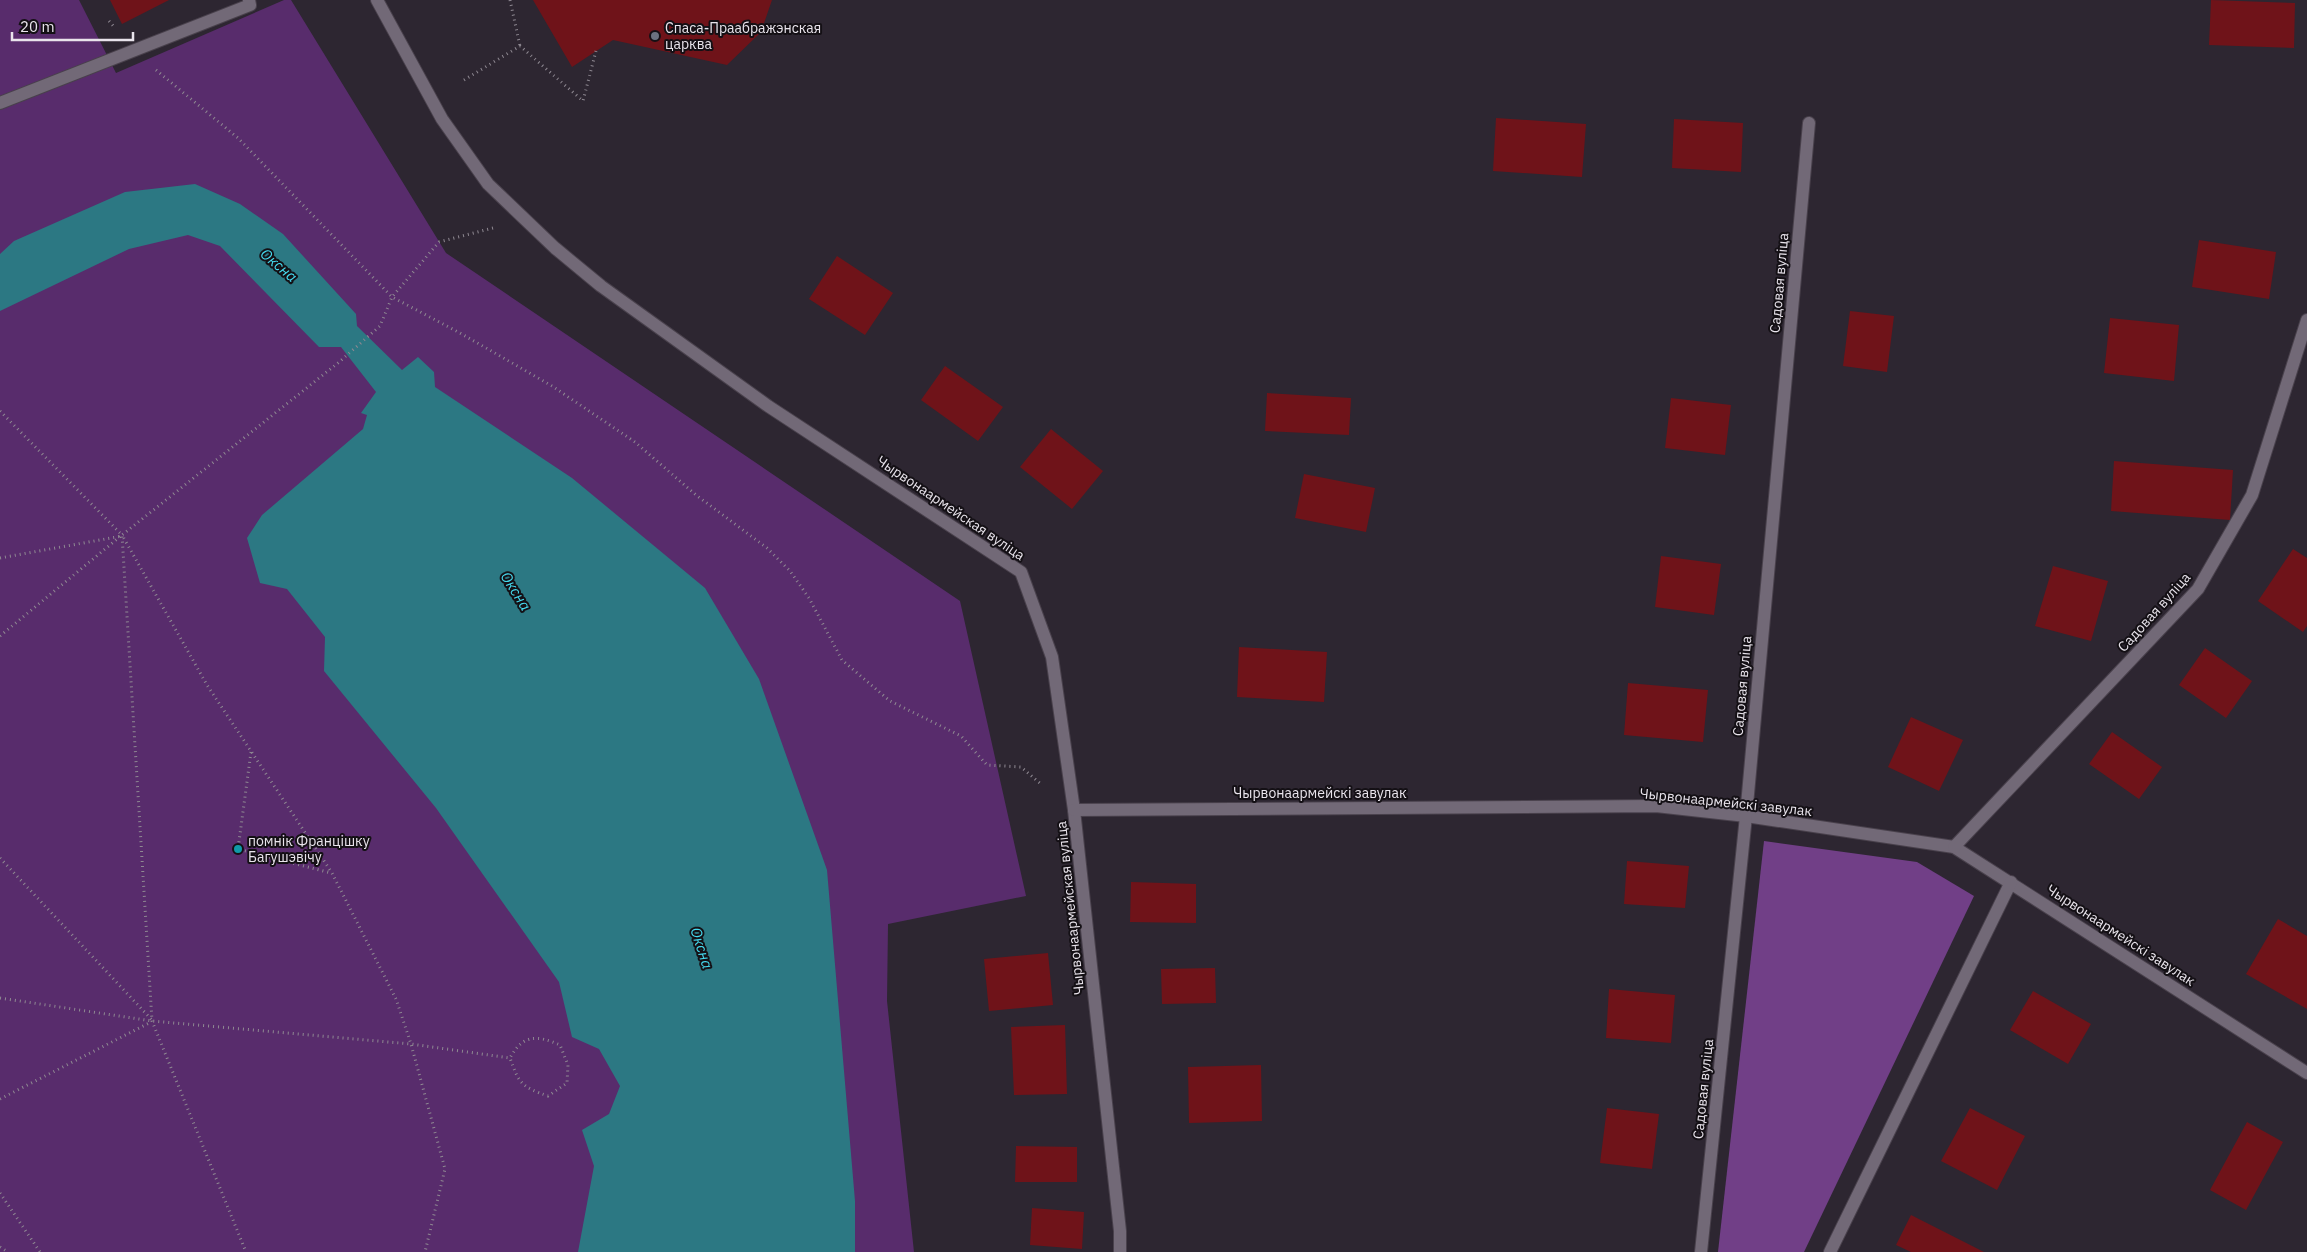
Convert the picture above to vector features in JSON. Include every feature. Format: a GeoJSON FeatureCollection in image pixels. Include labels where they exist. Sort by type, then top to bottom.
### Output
{"type":"FeatureCollection","features":[{"type":"Feature","properties":{"kind":"street"},"geometry":{"type":"LineString","coordinates":[[0,103],[250,5],[249,0]]}},
{"type":"Feature","properties":{"kind":"street","name":"Чырвонаармейская вуліца"},"geometry":{"type":"LineString","coordinates":[[377,0],[442,118],[488,184],[555,248],[601,286],[768,406],[1021,572],[1052,657],[1074,810],[1120,1231],[1120,1252]]}},
{"type":"Feature","properties":{"kind":"street","name":"Садовая вуліца"},"geometry":{"type":"LineString","coordinates":[[1701,1252],[1746,816],[1809,123]]}},
{"type":"Feature","properties":{"kind":"street","name":"Садовая вуліца"},"geometry":{"type":"LineString","coordinates":[[1954,847],[2198,589],[2252,495],[2307,320]]}},
{"type":"Feature","properties":{"kind":"street","name":"Чырвонаармейскі завулак"},"geometry":{"type":"LineString","coordinates":[[1074,810],[1656,806],[1746,816],[1954,847],[2307,1074]]}},
{"type":"Feature","properties":{"kind":"street"},"geometry":{"type":"LineString","coordinates":[[1830,1252],[2011,882]]}},
{"type":"Feature","properties":{"kind":"path"},"geometry":{"type":"LineString","coordinates":[[510,0],[520,46],[582,101],[596,51]]}},
{"type":"Feature","properties":{"kind":"path"},"geometry":{"type":"LineString","coordinates":[[109,21],[134,50],[181,93],[238,138],[392,297],[460,333],[552,386],[635,442],[696,495],[766,548],[790,571],[809,598],[842,660],[861,678],[890,701],[961,736],[987,765],[1021,767],[1074,810]]}},
{"type":"Feature","properties":{"kind":"path"},"geometry":{"type":"LineString","coordinates":[[464,80],[520,46]]}},
{"type":"Feature","properties":{"kind":"path"},"geometry":{"type":"LineString","coordinates":[[0,636],[122,535],[338,363],[380,326],[392,297],[439,242],[525,219]]}},
{"type":"Feature","properties":{"kind":"path"},"geometry":{"type":"LineString","coordinates":[[0,411],[122,535],[207,685],[332,873],[396,999],[411,1044],[445,1169],[425,1252]]}},
{"type":"Feature","properties":{"kind":"path"},"geometry":{"type":"LineString","coordinates":[[0,558],[122,535]]}},
{"type":"Feature","properties":{"kind":"path"},"geometry":{"type":"LineString","coordinates":[[122,535],[152,1021],[246,1252]]}},
{"type":"Feature","properties":{"kind":"path"},"geometry":{"type":"LineString","coordinates":[[251,751],[238,849],[332,873]]}},
{"type":"Feature","properties":{"kind":"path"},"geometry":{"type":"LineString","coordinates":[[0,858],[152,1021]]}},
{"type":"Feature","properties":{"kind":"path"},"geometry":{"type":"LineString","coordinates":[[0,998],[152,1021],[411,1044],[510,1058]]}},
{"type":"Feature","properties":{"kind":"path"},"geometry":{"type":"LineString","coordinates":[[0,1099],[152,1021]]}},
{"type":"Feature","properties":{"kind":"path"},"geometry":{"type":"LineString","coordinates":[[543,1038],[560,1045],[568,1065],[567,1083],[548,1096],[533,1091],[518,1081],[510,1058],[525,1040],[543,1038]]}},
{"type":"Feature","properties":{"kind":"path"},"geometry":{"type":"LineString","coordinates":[[0,1193],[40,1252]]}},
{"type":"Feature","properties":{"kind":"path"},"geometry":{"type":"LineString","coordinates":[[0,1247],[8,1252]]}},
{"type":"Feature","properties":{"kind":"shaded area"},"geometry":{"type":"Polygon","coordinates":[[[0,0],[79,0],[116,73],[284,0],[291,0],[446,253],[960,601],[1026,896],[888,924],[887,1001],[914,1252],[0,1252],[0,0]]]}},
{"type":"Feature","properties":{"kind":"shaded area"},"geometry":{"type":"Polygon","coordinates":[[[1764,841],[1917,862],[1974,896],[1804,1252],[1718,1252],[1764,841]]]}},
{"type":"Feature","properties":{"kind":"water","name":"Оксна"},"geometry":{"type":"Polygon","coordinates":[[[195,184],[240,204],[283,234],[356,314],[357,326],[402,370],[418,357],[434,372],[435,387],[572,478],[705,588],[759,679],[827,870],[855,1201],[855,1252],[578,1252],[594,1166],[582,1130],[609,1114],[620,1086],[599,1049],[572,1037],[559,982],[436,808],[324,671],[325,637],[287,589],[260,583],[247,538],[262,515],[363,429],[367,415],[361,413],[376,392],[341,347],[319,347],[220,246],[188,235],[129,249],[0,311],[0,254],[14,241],[125,192],[195,184]]]}},
{"type":"Feature","properties":{"kind":"building"},"geometry":{"type":"Polygon","coordinates":[[[110,0],[169,0],[122,24],[110,0]]]}},
{"type":"Feature","properties":{"kind":"building","name":"Спаса-Праабражэнская царква"},"geometry":{"type":"Polygon","coordinates":[[[533,0],[772,0],[761,32],[727,65],[613,40],[572,67],[533,0]]]}},
{"type":"Feature","properties":{"kind":"building"},"geometry":{"type":"Polygon","coordinates":[[[2211,0],[2295,3],[2294,48],[2209,45],[2211,0]]]}},
{"type":"Feature","properties":{"kind":"building"},"geometry":{"type":"Polygon","coordinates":[[[1496,118],[1586,124],[1582,177],[1493,171],[1496,118]]]}},
{"type":"Feature","properties":{"kind":"building"},"geometry":{"type":"Polygon","coordinates":[[[1674,119],[1743,123],[1741,172],[1672,168],[1674,119]]]}},
{"type":"Feature","properties":{"kind":"building"},"geometry":{"type":"Polygon","coordinates":[[[2199,240],[2276,252],[2269,299],[2192,287],[2199,240]]]}},
{"type":"Feature","properties":{"kind":"building"},"geometry":{"type":"Polygon","coordinates":[[[837,256],[893,293],[865,335],[809,299],[837,256]]]}},
{"type":"Feature","properties":{"kind":"building"},"geometry":{"type":"Polygon","coordinates":[[[1850,311],[1894,316],[1887,372],[1843,366],[1850,311]]]}},
{"type":"Feature","properties":{"kind":"building"},"geometry":{"type":"Polygon","coordinates":[[[2110,318],[2179,325],[2174,381],[2104,373],[2110,318]]]}},
{"type":"Feature","properties":{"kind":"building"},"geometry":{"type":"Polygon","coordinates":[[[945,366],[1003,407],[978,441],[921,400],[945,366]]]}},
{"type":"Feature","properties":{"kind":"building"},"geometry":{"type":"Polygon","coordinates":[[[1267,393],[1351,398],[1349,435],[1265,431],[1267,393]]]}},
{"type":"Feature","properties":{"kind":"building"},"geometry":{"type":"Polygon","coordinates":[[[1671,398],[1731,405],[1725,455],[1665,448],[1671,398]]]}},
{"type":"Feature","properties":{"kind":"building"},"geometry":{"type":"Polygon","coordinates":[[[1051,429],[1103,471],[1072,509],[1020,467],[1051,429]]]}},
{"type":"Feature","properties":{"kind":"building"},"geometry":{"type":"Polygon","coordinates":[[[2114,461],[2233,470],[2230,520],[2111,511],[2114,461]]]}},
{"type":"Feature","properties":{"kind":"building"},"geometry":{"type":"Polygon","coordinates":[[[1304,474],[1375,488],[1366,532],[1295,518],[1304,474]]]}},
{"type":"Feature","properties":{"kind":"building"},"geometry":{"type":"Polygon","coordinates":[[[2293,549],[2307,558],[2307,626],[2303,632],[2258,601],[2293,549]]]}},
{"type":"Feature","properties":{"kind":"building"},"geometry":{"type":"Polygon","coordinates":[[[1661,556],[1721,564],[1714,615],[1655,607],[1661,556]]]}},
{"type":"Feature","properties":{"kind":"building"},"geometry":{"type":"Polygon","coordinates":[[[2053,566],[2108,581],[2091,641],[2035,626],[2053,566]]]}},
{"type":"Feature","properties":{"kind":"building"},"geometry":{"type":"Polygon","coordinates":[[[1239,647],[1327,652],[1324,702],[1237,697],[1239,647]]]}},
{"type":"Feature","properties":{"kind":"building"},"geometry":{"type":"Polygon","coordinates":[[[2205,648],[2252,681],[2226,718],[2179,685],[2205,648]]]}},
{"type":"Feature","properties":{"kind":"building"},"geometry":{"type":"Polygon","coordinates":[[[1628,683],[1708,690],[1703,742],[1624,735],[1628,683]]]}},
{"type":"Feature","properties":{"kind":"building"},"geometry":{"type":"Polygon","coordinates":[[[1911,717],[1963,740],[1939,791],[1888,767],[1911,717]]]}},
{"type":"Feature","properties":{"kind":"building"},"geometry":{"type":"Polygon","coordinates":[[[2112,732],[2162,767],[2139,799],[2089,764],[2112,732]]]}},
{"type":"Feature","properties":{"kind":"building"},"geometry":{"type":"Polygon","coordinates":[[[1627,861],[1689,866],[1685,908],[1624,904],[1627,861]]]}},
{"type":"Feature","properties":{"kind":"building"},"geometry":{"type":"Polygon","coordinates":[[[1131,882],[1196,884],[1196,923],[1130,922],[1131,882]]]}},
{"type":"Feature","properties":{"kind":"building"},"geometry":{"type":"Polygon","coordinates":[[[2278,919],[2307,936],[2307,1009],[2246,974],[2278,919]]]}},
{"type":"Feature","properties":{"kind":"building"},"geometry":{"type":"Polygon","coordinates":[[[1048,953],[1053,1005],[989,1011],[984,959],[1048,953]]]}},
{"type":"Feature","properties":{"kind":"building"},"geometry":{"type":"Polygon","coordinates":[[[1215,968],[1216,1003],[1162,1004],[1161,969],[1215,968]]]}},
{"type":"Feature","properties":{"kind":"building"},"geometry":{"type":"Polygon","coordinates":[[[1609,989],[1675,995],[1671,1043],[1606,1038],[1609,989]]]}},
{"type":"Feature","properties":{"kind":"building"},"geometry":{"type":"Polygon","coordinates":[[[2033,991],[2091,1024],[2068,1064],[2010,1030],[2033,991]]]}},
{"type":"Feature","properties":{"kind":"building"},"geometry":{"type":"Polygon","coordinates":[[[1065,1025],[1067,1094],[1014,1095],[1011,1027],[1065,1025]]]}},
{"type":"Feature","properties":{"kind":"building"},"geometry":{"type":"Polygon","coordinates":[[[1261,1065],[1262,1121],[1189,1123],[1188,1067],[1261,1065]]]}},
{"type":"Feature","properties":{"kind":"building"},"geometry":{"type":"Polygon","coordinates":[[[1607,1108],[1659,1114],[1652,1169],[1600,1163],[1607,1108]]]}},
{"type":"Feature","properties":{"kind":"building"},"geometry":{"type":"Polygon","coordinates":[[[1970,1108],[2025,1136],[1997,1190],[1941,1161],[1970,1108]]]}},
{"type":"Feature","properties":{"kind":"building"},"geometry":{"type":"Polygon","coordinates":[[[2247,1122],[2283,1142],[2246,1210],[2210,1190],[2247,1122]]]}},
{"type":"Feature","properties":{"kind":"building"},"geometry":{"type":"Polygon","coordinates":[[[1016,1146],[1077,1147],[1077,1182],[1015,1182],[1016,1146]]]}},
{"type":"Feature","properties":{"kind":"building"},"geometry":{"type":"Polygon","coordinates":[[[1032,1208],[1084,1212],[1082,1249],[1030,1245],[1032,1208]]]}},
{"type":"Feature","properties":{"kind":"building"},"geometry":{"type":"Polygon","coordinates":[[[1911,1215],[1984,1252],[1911,1252],[1896,1245],[1911,1215]]]}},
{"type":"Feature","properties":{"kind":"place","name":"Спаса-Праабражэнская царква"},"geometry":{"type":"Point","coordinates":[655,36]}},
{"type":"Feature","properties":{"kind":"place","name":"помнік Францішку Багушэвічу"},"geometry":{"type":"Point","coordinates":[238,849]}}]}
